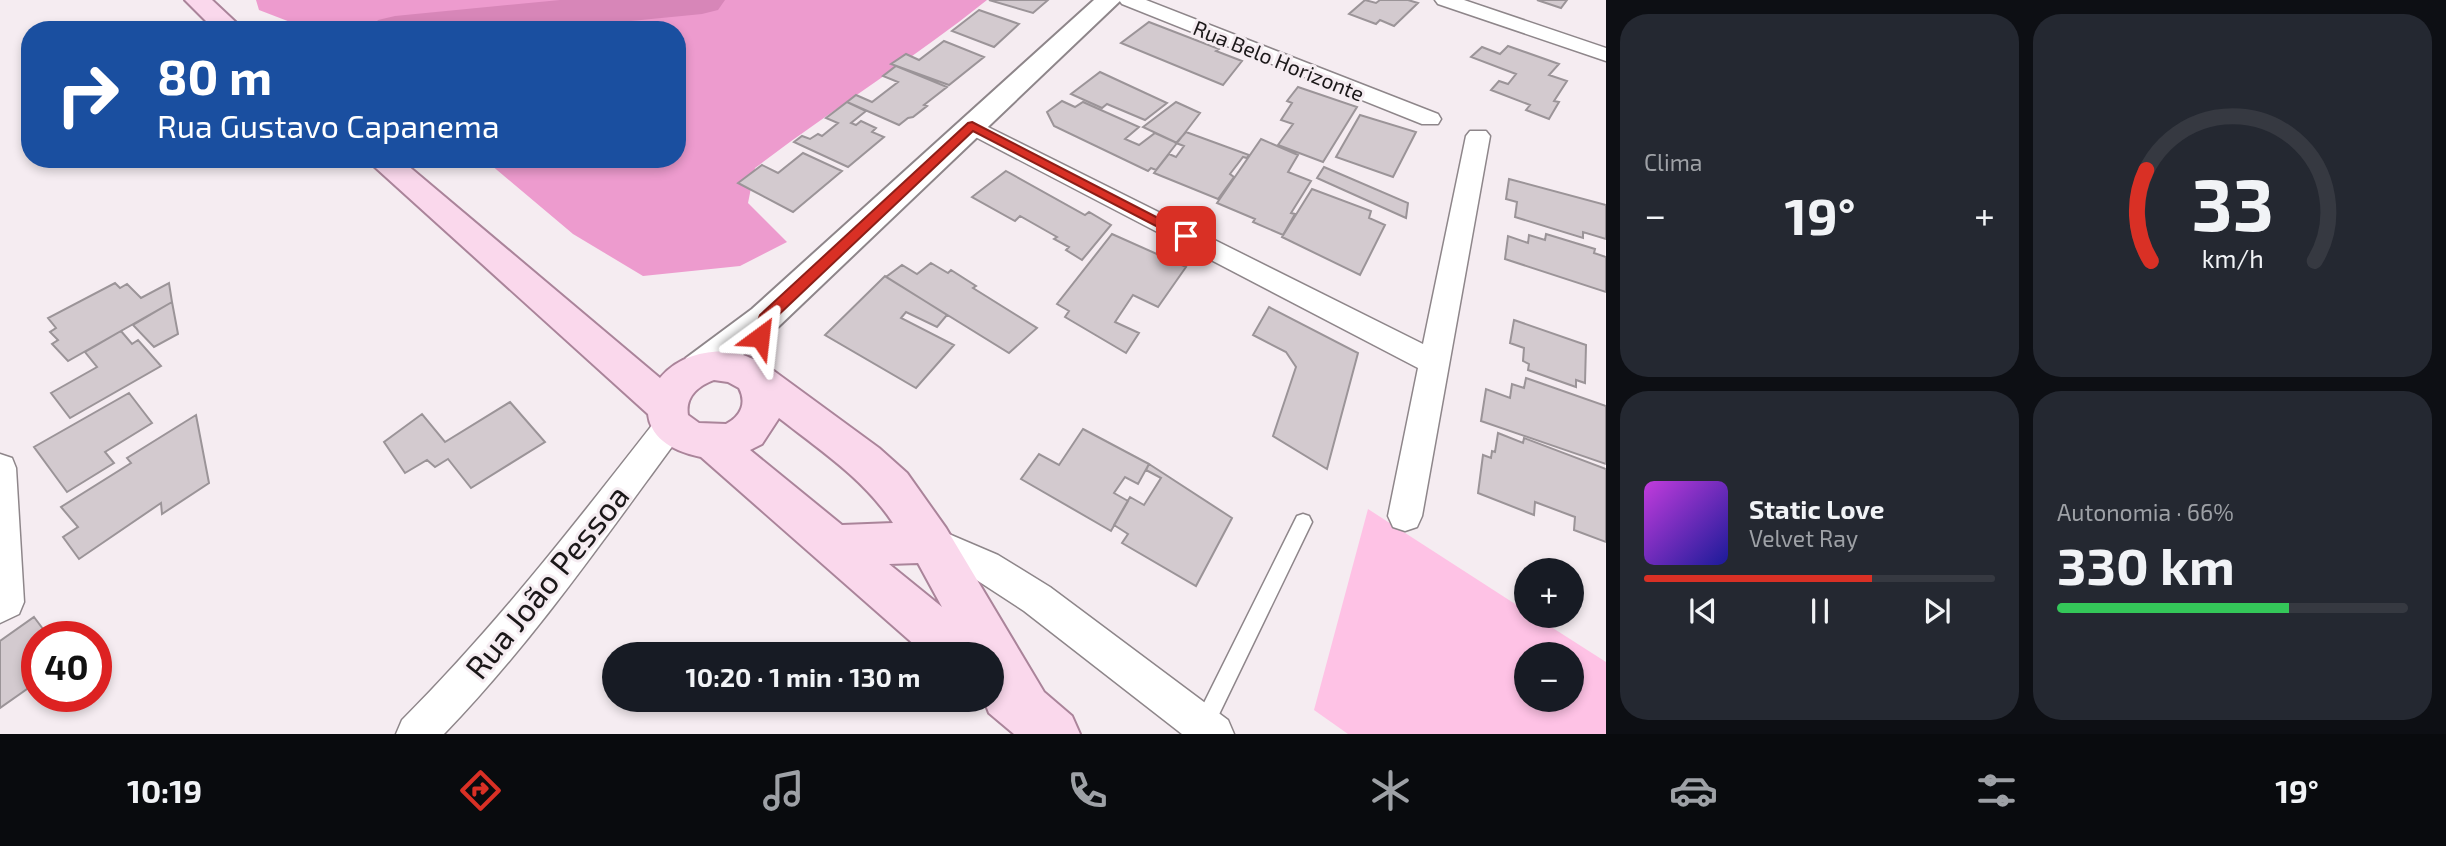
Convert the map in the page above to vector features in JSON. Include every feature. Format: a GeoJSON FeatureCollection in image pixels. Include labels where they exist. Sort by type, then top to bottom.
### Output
{"type":"FeatureCollection","features":[{"type":"Feature","properties":{"kind":"main road"},"geometry":{"type":"LineString","coordinates":[[197,0],[221,21]]}},
{"type":"Feature","properties":{"kind":"main road"},"geometry":{"type":"LineString","coordinates":[[391,168],[604,352],[669,415],[682,434],[696,441],[713,443],[731,440],[746,433],[757,422],[764,409],[764,396],[759,384],[749,374]]}},
{"type":"Feature","properties":{"kind":"main road"},"geometry":{"type":"LineString","coordinates":[[604,352],[664,368],[726,365],[749,374],[864,460],[892,486],[930,542],[1024,709]]}},
{"type":"Feature","properties":{"kind":"main road"},"geometry":{"type":"LineString","coordinates":[[669,415],[676,383],[700,368]]}},
{"type":"Feature","properties":{"kind":"main road"},"geometry":{"type":"LineString","coordinates":[[713,443],[947,642]]}},
{"type":"Feature","properties":{"kind":"main road"},"geometry":{"type":"LineString","coordinates":[[833,546],[930,542]]}},
{"type":"Feature","properties":{"kind":"street"},"geometry":{"type":"LineString","coordinates":[[700,368],[765,318],[1109,0]]}},
{"type":"Feature","properties":{"kind":"street","name":"Rua Belo Horizonte"},"geometry":{"type":"LineString","coordinates":[[1129,0],[1430,119]]}},
{"type":"Feature","properties":{"kind":"street"},"geometry":{"type":"LineString","coordinates":[[1445,0],[1606,55]]}},
{"type":"Feature","properties":{"kind":"street"},"geometry":{"type":"LineString","coordinates":[[972,126],[1434,363]]}},
{"type":"Feature","properties":{"kind":"street"},"geometry":{"type":"LineString","coordinates":[[1405,516],[1478,136]]}},
{"type":"Feature","properties":{"kind":"street"},"geometry":{"type":"LineString","coordinates":[[749,374],[765,318]]}},
{"type":"Feature","properties":{"kind":"street","name":"Rua João Pessoa"},"geometry":{"type":"LineString","coordinates":[[416,734],[541,593],[669,415]]}},
{"type":"Feature","properties":{"kind":"street"},"geometry":{"type":"LineString","coordinates":[[0,468],[6,602],[0,606]]}},
{"type":"Feature","properties":{"kind":"street"},"geometry":{"type":"LineString","coordinates":[[930,542],[985,566],[1037,599],[1209,730]]}},
{"type":"Feature","properties":{"kind":"lane"},"geometry":{"type":"LineString","coordinates":[[1209,730],[1303,522]]}},
{"type":"Feature","properties":{"kind":"shaded area"},"geometry":{"type":"Polygon","coordinates":[[[256,0],[987,0],[755,168],[748,203],[787,242],[740,266],[643,276],[573,234],[495,168],[686,168],[686,21],[288,21],[259,10],[256,0]]]}},
{"type":"Feature","properties":{"kind":"shaded area"},"geometry":{"type":"Polygon","coordinates":[[[1368,509],[1514,603],[1514,628],[1553,628],[1575,642],[1514,642],[1514,712],[1584,712],[1584,648],[1606,662],[1606,734],[1348,734],[1314,710],[1368,509]]]}},
{"type":"Feature","properties":{"kind":"building"},"geometry":{"type":"Polygon","coordinates":[[[989,0],[1048,0],[1033,13],[989,0]]]}},
{"type":"Feature","properties":{"kind":"building"},"geometry":{"type":"Polygon","coordinates":[[[1365,0],[1376,3],[1380,0],[1408,0],[1418,3],[1394,26],[1380,20],[1376,24],[1349,14],[1365,0]]]}},
{"type":"Feature","properties":{"kind":"building"},"geometry":{"type":"Polygon","coordinates":[[[1537,0],[1567,0],[1561,8],[1537,0]]]}},
{"type":"Feature","properties":{"kind":"building"},"geometry":{"type":"Polygon","coordinates":[[[979,10],[1019,24],[994,47],[952,31],[979,10]]]}},
{"type":"Feature","properties":{"kind":"building"},"geometry":{"type":"Polygon","coordinates":[[[1149,22],[1219,49],[1216,51],[1242,61],[1223,85],[1121,43],[1149,22]]]}},
{"type":"Feature","properties":{"kind":"building"},"geometry":{"type":"Polygon","coordinates":[[[944,41],[984,57],[949,85],[891,64],[906,54],[919,60],[944,41]]]}},
{"type":"Feature","properties":{"kind":"building"},"geometry":{"type":"Polygon","coordinates":[[[1508,46],[1559,64],[1549,75],[1567,81],[1554,101],[1559,102],[1549,119],[1526,110],[1530,105],[1491,90],[1499,81],[1508,84],[1516,74],[1471,57],[1482,47],[1500,54],[1508,46]]]}},
{"type":"Feature","properties":{"kind":"building"},"geometry":{"type":"Polygon","coordinates":[[[896,66],[947,87],[924,105],[927,106],[899,125],[847,102],[856,95],[872,102],[898,82],[883,76],[896,66]]]}},
{"type":"Feature","properties":{"kind":"building"},"geometry":{"type":"Polygon","coordinates":[[[1100,72],[1167,103],[1145,120],[1107,104],[1102,108],[1071,94],[1100,72]]]}},
{"type":"Feature","properties":{"kind":"building"},"geometry":{"type":"Polygon","coordinates":[[[1298,87],[1357,107],[1323,162],[1278,145],[1293,124],[1281,120],[1292,103],[1287,101],[1298,87]]]}},
{"type":"Feature","properties":{"kind":"building"},"geometry":{"type":"Polygon","coordinates":[[[1062,101],[1075,107],[1083,102],[1139,127],[1125,139],[1139,145],[1155,133],[1177,143],[1156,170],[1151,168],[1148,171],[1054,126],[1047,112],[1062,101]]]}},
{"type":"Feature","properties":{"kind":"building"},"geometry":{"type":"Polygon","coordinates":[[[847,102],[866,111],[851,123],[856,125],[861,121],[876,128],[872,132],[884,137],[848,167],[794,142],[802,136],[810,139],[818,134],[822,136],[838,123],[826,118],[847,102]]]}},
{"type":"Feature","properties":{"kind":"building"},"geometry":{"type":"Polygon","coordinates":[[[1176,102],[1200,113],[1177,143],[1143,127],[1176,102]]]}},
{"type":"Feature","properties":{"kind":"building"},"geometry":{"type":"Polygon","coordinates":[[[1360,115],[1416,132],[1393,177],[1336,157],[1360,115]]]}},
{"type":"Feature","properties":{"kind":"building"},"geometry":{"type":"Polygon","coordinates":[[[1186,132],[1249,155],[1247,158],[1243,157],[1230,174],[1234,177],[1218,199],[1154,173],[1169,154],[1176,157],[1184,146],[1176,143],[1186,132]]]}},
{"type":"Feature","properties":{"kind":"building"},"geometry":{"type":"Polygon","coordinates":[[[1261,139],[1298,155],[1288,172],[1311,181],[1291,213],[1295,214],[1283,235],[1253,222],[1255,219],[1217,203],[1261,139]]]}},
{"type":"Feature","properties":{"kind":"building"},"geometry":{"type":"Polygon","coordinates":[[[803,153],[842,171],[793,212],[738,183],[762,165],[778,173],[803,153]]]}},
{"type":"Feature","properties":{"kind":"building"},"geometry":{"type":"Polygon","coordinates":[[[1324,167],[1408,203],[1406,218],[1317,178],[1324,167]]]}},
{"type":"Feature","properties":{"kind":"building"},"geometry":{"type":"Polygon","coordinates":[[[1006,171],[1085,215],[1089,212],[1111,225],[1082,260],[1066,250],[1069,247],[1054,239],[1057,237],[1020,216],[1015,221],[972,197],[1006,171]]]}},
{"type":"Feature","properties":{"kind":"building"},"geometry":{"type":"Polygon","coordinates":[[[1509,179],[1606,205],[1606,239],[1583,232],[1583,238],[1515,217],[1517,202],[1506,199],[1509,179]]]}},
{"type":"Feature","properties":{"kind":"building"},"geometry":{"type":"Polygon","coordinates":[[[1312,189],[1371,211],[1369,218],[1385,225],[1360,275],[1282,237],[1312,189]]]}},
{"type":"Feature","properties":{"kind":"building"},"geometry":{"type":"Polygon","coordinates":[[[1112,234],[1186,267],[1158,307],[1133,295],[1115,322],[1139,333],[1126,353],[1065,317],[1069,311],[1057,304],[1112,234]]]}},
{"type":"Feature","properties":{"kind":"building"},"geometry":{"type":"Polygon","coordinates":[[[1546,234],[1595,249],[1594,253],[1606,257],[1606,292],[1505,259],[1508,236],[1528,243],[1529,235],[1545,240],[1546,234]]]}},
{"type":"Feature","properties":{"kind":"building"},"geometry":{"type":"Polygon","coordinates":[[[931,263],[948,273],[951,270],[976,286],[973,288],[1037,328],[1009,353],[886,277],[902,265],[917,274],[931,263]]]}},
{"type":"Feature","properties":{"kind":"building"},"geometry":{"type":"Polygon","coordinates":[[[885,276],[947,315],[937,327],[906,312],[901,318],[954,345],[916,388],[825,335],[885,276]]]}},
{"type":"Feature","properties":{"kind":"building"},"geometry":{"type":"Polygon","coordinates":[[[115,283],[120,288],[127,284],[141,298],[169,283],[172,302],[68,361],[52,344],[58,340],[50,332],[56,328],[48,318],[115,283]]]}},
{"type":"Feature","properties":{"kind":"building"},"geometry":{"type":"Polygon","coordinates":[[[172,302],[178,334],[154,347],[133,325],[172,302]]]}},
{"type":"Feature","properties":{"kind":"building"},"geometry":{"type":"Polygon","coordinates":[[[1269,307],[1358,353],[1327,469],[1273,436],[1296,367],[1286,352],[1253,335],[1269,307]]]}},
{"type":"Feature","properties":{"kind":"building"},"geometry":{"type":"Polygon","coordinates":[[[1514,320],[1586,345],[1585,383],[1576,380],[1576,387],[1528,370],[1529,364],[1523,361],[1524,348],[1510,343],[1514,320]]]}},
{"type":"Feature","properties":{"kind":"building"},"geometry":{"type":"Polygon","coordinates":[[[121,331],[132,344],[138,340],[161,366],[70,418],[51,393],[97,367],[85,352],[121,331]]]}},
{"type":"Feature","properties":{"kind":"building"},"geometry":{"type":"Polygon","coordinates":[[[1526,378],[1606,406],[1606,464],[1481,421],[1486,389],[1510,398],[1512,384],[1524,388],[1526,378]]]}},
{"type":"Feature","properties":{"kind":"building"},"geometry":{"type":"Polygon","coordinates":[[[129,393],[152,423],[105,452],[114,463],[67,492],[34,447],[129,393]]]}},
{"type":"Feature","properties":{"kind":"building"},"geometry":{"type":"Polygon","coordinates":[[[510,402],[545,442],[471,488],[448,459],[435,467],[427,460],[405,473],[384,442],[422,414],[445,442],[510,402]]]}},
{"type":"Feature","properties":{"kind":"building"},"geometry":{"type":"Polygon","coordinates":[[[196,415],[209,483],[162,514],[161,503],[79,559],[63,537],[78,527],[61,507],[131,463],[127,458],[196,415]]]}},
{"type":"Feature","properties":{"kind":"building"},"geometry":{"type":"Polygon","coordinates":[[[1083,429],[1149,464],[1138,484],[1125,477],[1114,493],[1128,501],[1111,531],[1021,479],[1039,454],[1059,465],[1083,429]]]}},
{"type":"Feature","properties":{"kind":"building"},"geometry":{"type":"Polygon","coordinates":[[[1498,433],[1523,443],[1524,438],[1606,469],[1606,542],[1574,530],[1575,517],[1535,502],[1534,515],[1478,493],[1483,455],[1491,458],[1492,451],[1495,452],[1498,433]]]}},
{"type":"Feature","properties":{"kind":"building"},"geometry":{"type":"Polygon","coordinates":[[[1149,464],[1232,518],[1196,586],[1122,543],[1128,534],[1114,525],[1130,497],[1144,505],[1161,478],[1146,470],[1149,464]]]}},
{"type":"Feature","properties":{"kind":"building"},"geometry":{"type":"Polygon","coordinates":[[[21,626],[21,693],[0,708],[0,641],[21,626]]]}},
{"type":"Feature","properties":{"kind":"waterway"},"geometry":{"type":"LineString","coordinates":[[487,21],[702,0]]}},
{"type":"Feature","properties":{"kind":"route"},"geometry":{"type":"LineString","coordinates":[[760,337],[765,318],[972,126],[1186,236]]}}]}
